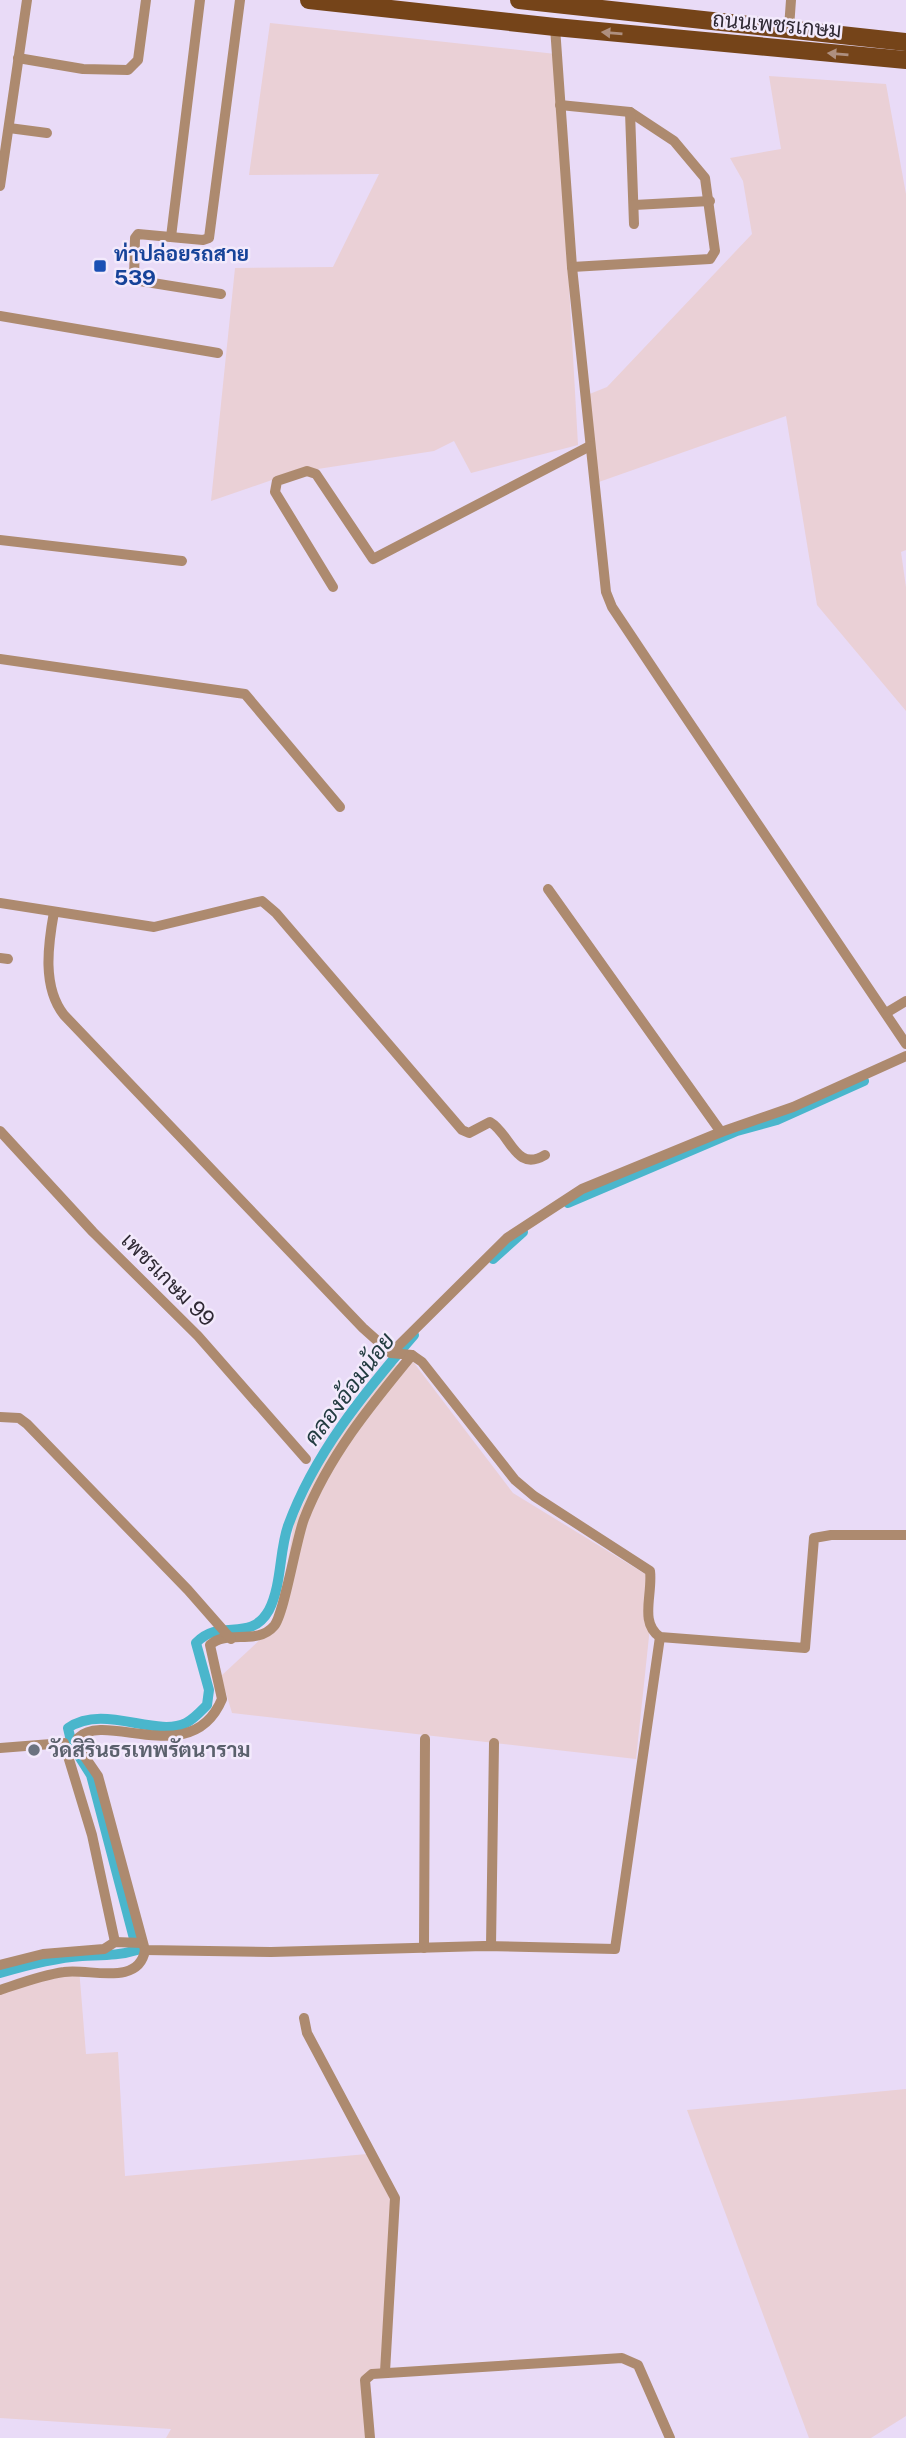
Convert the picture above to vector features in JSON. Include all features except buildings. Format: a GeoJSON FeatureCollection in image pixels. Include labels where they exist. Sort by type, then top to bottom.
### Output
{"type":"FeatureCollection","features":[{"type":"Feature","properties":{"kind":"main road","name":"ถนนเพชรเกษม"},"geometry":{"type":"LineString","coordinates":[[309,0],[555,27],[906,60]]}},
{"type":"Feature","properties":{"kind":"main road","name":"ถนนเพชรเกษม"},"geometry":{"type":"LineString","coordinates":[[521,0],[906,42]]}},
{"type":"Feature","properties":{"kind":"street"},"geometry":{"type":"LineString","coordinates":[[0,187],[27,0]]}},
{"type":"Feature","properties":{"kind":"street"},"geometry":{"type":"LineString","coordinates":[[19,58],[83,69],[128,70],[138,60],[146,0]]}},
{"type":"Feature","properties":{"kind":"street"},"geometry":{"type":"LineString","coordinates":[[171,237],[200,0]]}},
{"type":"Feature","properties":{"kind":"street"},"geometry":{"type":"LineString","coordinates":[[221,294],[134,280],[136,236],[209,238],[240,0]]}},
{"type":"Feature","properties":{"kind":"street"},"geometry":{"type":"LineString","coordinates":[[789,28],[791,0]]}},
{"type":"Feature","properties":{"kind":"street"},"geometry":{"type":"LineString","coordinates":[[555,27],[572,267],[602,566],[612,607],[906,1044]]}},
{"type":"Feature","properties":{"kind":"street"},"geometry":{"type":"LineString","coordinates":[[560,105],[630,112],[674,142],[705,178],[715,251],[710,259],[572,267]]}},
{"type":"Feature","properties":{"kind":"street"},"geometry":{"type":"LineString","coordinates":[[630,112],[634,224]]}},
{"type":"Feature","properties":{"kind":"street"},"geometry":{"type":"LineString","coordinates":[[9,128],[47,133]]}},
{"type":"Feature","properties":{"kind":"street"},"geometry":{"type":"LineString","coordinates":[[634,205],[710,201]]}},
{"type":"Feature","properties":{"kind":"street"},"geometry":{"type":"LineString","coordinates":[[0,316],[218,353]]}},
{"type":"Feature","properties":{"kind":"street"},"geometry":{"type":"LineString","coordinates":[[333,587],[275,492],[277,481],[307,471],[316,474],[368,556],[375,558],[590,446]]}},
{"type":"Feature","properties":{"kind":"street"},"geometry":{"type":"LineString","coordinates":[[0,540],[182,561]]}},
{"type":"Feature","properties":{"kind":"street"},"geometry":{"type":"LineString","coordinates":[[0,659],[245,694],[341,807]]}},
{"type":"Feature","properties":{"kind":"street"},"geometry":{"type":"LineString","coordinates":[[548,889],[721,1132]]}},
{"type":"Feature","properties":{"kind":"street"},"geometry":{"type":"LineString","coordinates":[[0,904],[166,927],[262,901],[276,913],[462,1130],[469,1133],[490,1122],[523,1159],[532,1161],[545,1155]]}},
{"type":"Feature","properties":{"kind":"street"},"geometry":{"type":"LineString","coordinates":[[54,912],[48,952],[53,998],[64,1015],[363,1328],[393,1353],[410,1354],[427,1368],[524,1489],[650,1571],[648,1623],[660,1637],[805,1648],[814,1538],[831,1535],[906,1535]]}},
{"type":"Feature","properties":{"kind":"street"},"geometry":{"type":"LineString","coordinates":[[886,1013],[906,1001]]}},
{"type":"Feature","properties":{"kind":"street"},"geometry":{"type":"LineString","coordinates":[[393,1353],[507,1238],[532,1219],[603,1179],[721,1132],[793,1107],[906,1056]]}},
{"type":"Feature","properties":{"kind":"street","name":"เพชรเกษม 99"},"geometry":{"type":"LineString","coordinates":[[0,1131],[93,1232],[198,1336],[306,1459]]}},
{"type":"Feature","properties":{"kind":"street"},"geometry":{"type":"LineString","coordinates":[[142,1950],[98,1776],[78,1747],[78,1738],[85,1732],[110,1731],[174,1736],[197,1727],[210,1718],[222,1699],[210,1645],[230,1637],[259,1636],[275,1625],[280,1617],[288,1573],[305,1518],[323,1481],[351,1430],[410,1354]]}},
{"type":"Feature","properties":{"kind":"street"},"geometry":{"type":"LineString","coordinates":[[0,1418],[19,1418],[27,1424],[230,1637]]}},
{"type":"Feature","properties":{"kind":"street"},"geometry":{"type":"LineString","coordinates":[[0,1965],[44,1954],[111,1947],[119,1943],[142,1950],[491,1947],[615,1949],[660,1637]]}},
{"type":"Feature","properties":{"kind":"street"},"geometry":{"type":"LineString","coordinates":[[424,1948],[425,1739]]}},
{"type":"Feature","properties":{"kind":"street"},"geometry":{"type":"LineString","coordinates":[[491,1947],[494,1743]]}},
{"type":"Feature","properties":{"kind":"street"},"geometry":{"type":"LineString","coordinates":[[0,1748],[64,1744],[92,1835],[119,1943]]}},
{"type":"Feature","properties":{"kind":"street"},"geometry":{"type":"LineString","coordinates":[[0,1990],[64,1972],[116,1975],[142,1950]]}},
{"type":"Feature","properties":{"kind":"street"},"geometry":{"type":"LineString","coordinates":[[303,2018],[307,2033],[396,2198],[386,2372]]}},
{"type":"Feature","properties":{"kind":"street"},"geometry":{"type":"LineString","coordinates":[[370,2438],[365,2380],[367,2376],[386,2372],[629,2358],[638,2365],[670,2438]]}},
{"type":"Feature","properties":{"kind":"shaded area"},"geometry":{"type":"Polygon","coordinates":[[[270,23],[556,54],[578,445],[471,473],[454,441],[434,451],[292,473],[211,501],[235,268],[333,267],[379,174],[249,175],[270,23]]]}},
{"type":"Feature","properties":{"kind":"shaded area"},"geometry":{"type":"Polygon","coordinates":[[[769,76],[886,84],[906,194],[906,550],[901,552],[906,587],[906,711],[817,605],[786,416],[596,483],[587,395],[607,387],[752,234],[743,181],[730,158],[781,149],[769,76]]]}},
{"type":"Feature","properties":{"kind":"shaded area"},"geometry":{"type":"Polygon","coordinates":[[[411,1359],[513,1493],[655,1580],[636,1759],[232,1713],[221,1676],[278,1623],[294,1523],[326,1454],[393,1366],[411,1359]]]}},
{"type":"Feature","properties":{"kind":"shaded area"},"geometry":{"type":"Polygon","coordinates":[[[79,1968],[86,2054],[118,2052],[125,2176],[367,2154],[391,2196],[382,2370],[366,2373],[369,2438],[166,2438],[171,2429],[0,2418],[0,1993],[79,1968]]]}},
{"type":"Feature","properties":{"kind":"shaded area"},"geometry":{"type":"Polygon","coordinates":[[[906,2089],[906,2416],[871,2438],[809,2438],[687,2110],[906,2089]]]}},
{"type":"Feature","properties":{"kind":"waterway","name":"คลองอ้อมน้อย"},"geometry":{"type":"LineString","coordinates":[[568,1203],[737,1131],[777,1120],[864,1081]]}},
{"type":"Feature","properties":{"kind":"waterway","name":"คลองอ้อมน้อย"},"geometry":{"type":"LineString","coordinates":[[493,1259],[523,1232]]}},
{"type":"Feature","properties":{"kind":"waterway","name":"คลองอ้อมน้อย"},"geometry":{"type":"LineString","coordinates":[[0,1973],[61,1958],[137,1950],[91,1775],[72,1745],[68,1728],[82,1721],[97,1719],[160,1727],[174,1726],[186,1723],[207,1705],[209,1690],[196,1643],[215,1632],[253,1626],[269,1610],[276,1590],[288,1526],[312,1474],[342,1425],[414,1335]]}},
{"type":"Feature","properties":{"kind":"place","name":"ท่าปล่อยรถสาย 539"},"geometry":{"type":"Point","coordinates":[100,266]}},
{"type":"Feature","properties":{"kind":"place","name":"วัดสิรินธรเทพรัตนาราม"},"geometry":{"type":"Point","coordinates":[34,1750]}}]}
